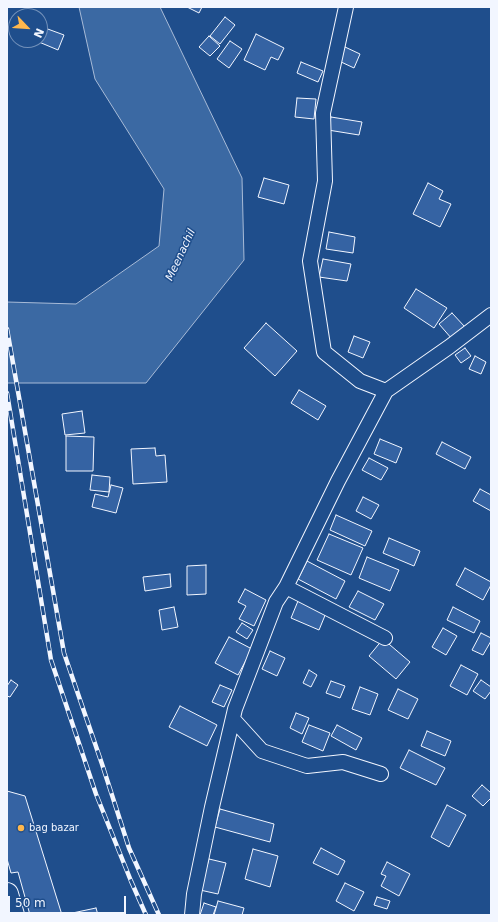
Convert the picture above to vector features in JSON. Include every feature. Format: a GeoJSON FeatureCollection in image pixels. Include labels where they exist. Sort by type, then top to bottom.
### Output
{"type":"FeatureCollection","features":[{"type":"Feature","properties":{"kind":"main road"},"geometry":{"type":"LineString","coordinates":[[7,894],[13,915]]}},
{"type":"Feature","properties":{"kind":"street"},"geometry":{"type":"LineString","coordinates":[[346,7],[323,113],[325,181],[310,261],[324,352],[360,381],[386,391]]}},
{"type":"Feature","properties":{"kind":"street"},"geometry":{"type":"LineString","coordinates":[[192,915],[194,894],[212,807],[235,709],[276,602],[286,587],[338,481],[386,391],[449,347],[491,315]]}},
{"type":"Feature","properties":{"kind":"street"},"geometry":{"type":"LineString","coordinates":[[286,587],[385,638]]}},
{"type":"Feature","properties":{"kind":"street"},"geometry":{"type":"LineString","coordinates":[[233,719],[262,751],[307,766],[343,762],[380,774]]}},
{"type":"Feature","properties":{"kind":"water","name":"Meenachil"},"geometry":{"type":"Polygon","coordinates":[[[79,7],[160,7],[242,178],[244,260],[146,383],[7,383],[7,302],[76,304],[159,246],[164,189],[95,79],[79,7]]]}},
{"type":"Feature","properties":{"kind":"building"},"geometry":{"type":"Polygon","coordinates":[[[187,7],[202,7],[199,13],[187,7]]]}},
{"type":"Feature","properties":{"kind":"building"},"geometry":{"type":"Polygon","coordinates":[[[225,17],[235,25],[220,44],[210,36],[225,17]]]}},
{"type":"Feature","properties":{"kind":"building"},"geometry":{"type":"Polygon","coordinates":[[[48,29],[64,35],[58,50],[48,46],[48,29]]]}},
{"type":"Feature","properties":{"kind":"building"},"geometry":{"type":"Polygon","coordinates":[[[256,34],[284,48],[278,60],[271,57],[265,70],[244,60],[256,34]]]}},
{"type":"Feature","properties":{"kind":"building"},"geometry":{"type":"Polygon","coordinates":[[[209,36],[220,46],[210,56],[199,47],[209,36]]]}},
{"type":"Feature","properties":{"kind":"building"},"geometry":{"type":"Polygon","coordinates":[[[230,41],[242,49],[229,68],[217,59],[230,41]]]}},
{"type":"Feature","properties":{"kind":"building"},"geometry":{"type":"Polygon","coordinates":[[[345,47],[360,54],[354,68],[339,61],[345,47]]]}},
{"type":"Feature","properties":{"kind":"building"},"geometry":{"type":"Polygon","coordinates":[[[301,62],[323,71],[318,82],[297,73],[301,62]]]}},
{"type":"Feature","properties":{"kind":"building"},"geometry":{"type":"Polygon","coordinates":[[[297,98],[316,99],[314,119],[295,117],[297,98]]]}},
{"type":"Feature","properties":{"kind":"building"},"geometry":{"type":"Polygon","coordinates":[[[331,117],[362,122],[359,135],[328,130],[331,117]]]}},
{"type":"Feature","properties":{"kind":"building"},"geometry":{"type":"Polygon","coordinates":[[[264,178],[289,185],[284,204],[258,197],[264,178]]]}},
{"type":"Feature","properties":{"kind":"building"},"geometry":{"type":"Polygon","coordinates":[[[428,183],[443,191],[439,199],[451,204],[440,227],[413,214],[428,183]]]}},
{"type":"Feature","properties":{"kind":"building"},"geometry":{"type":"Polygon","coordinates":[[[329,232],[355,237],[353,253],[326,249],[329,232]]]}},
{"type":"Feature","properties":{"kind":"building"},"geometry":{"type":"Polygon","coordinates":[[[323,259],[351,264],[347,281],[319,277],[323,259]]]}},
{"type":"Feature","properties":{"kind":"building"},"geometry":{"type":"Polygon","coordinates":[[[416,289],[447,308],[434,328],[404,308],[416,289]]]}},
{"type":"Feature","properties":{"kind":"building"},"geometry":{"type":"Polygon","coordinates":[[[452,313],[465,327],[452,339],[439,324],[452,313]]]}},
{"type":"Feature","properties":{"kind":"building"},"geometry":{"type":"Polygon","coordinates":[[[266,323],[297,351],[275,376],[244,348],[266,323]]]}},
{"type":"Feature","properties":{"kind":"building"},"geometry":{"type":"Polygon","coordinates":[[[354,336],[370,342],[363,358],[348,352],[354,336]]]}},
{"type":"Feature","properties":{"kind":"building"},"geometry":{"type":"Polygon","coordinates":[[[465,348],[471,356],[461,363],[455,355],[465,348]]]}},
{"type":"Feature","properties":{"kind":"building"},"geometry":{"type":"Polygon","coordinates":[[[475,356],[486,362],[481,374],[469,369],[475,356]]]}},
{"type":"Feature","properties":{"kind":"building"},"geometry":{"type":"Polygon","coordinates":[[[299,390],[326,406],[318,420],[291,403],[299,390]]]}},
{"type":"Feature","properties":{"kind":"building"},"geometry":{"type":"Polygon","coordinates":[[[82,411],[85,433],[65,435],[62,414],[82,411]]]}},
{"type":"Feature","properties":{"kind":"building"},"geometry":{"type":"Polygon","coordinates":[[[66,436],[94,437],[93,471],[66,471],[66,436]]]}},
{"type":"Feature","properties":{"kind":"building"},"geometry":{"type":"Polygon","coordinates":[[[380,439],[402,448],[396,463],[374,454],[380,439]]]}},
{"type":"Feature","properties":{"kind":"building"},"geometry":{"type":"Polygon","coordinates":[[[442,442],[471,457],[465,469],[436,454],[442,442]]]}},
{"type":"Feature","properties":{"kind":"building"},"geometry":{"type":"Polygon","coordinates":[[[155,448],[156,456],[165,455],[167,482],[133,484],[131,449],[155,448]]]}},
{"type":"Feature","properties":{"kind":"building"},"geometry":{"type":"Polygon","coordinates":[[[369,458],[388,468],[381,480],[362,470],[369,458]]]}},
{"type":"Feature","properties":{"kind":"building"},"geometry":{"type":"Polygon","coordinates":[[[92,475],[110,477],[109,492],[90,490],[92,475]]]}},
{"type":"Feature","properties":{"kind":"building"},"geometry":{"type":"Polygon","coordinates":[[[111,485],[123,488],[116,513],[92,507],[95,494],[108,497],[111,485]]]}},
{"type":"Feature","properties":{"kind":"building"},"geometry":{"type":"Polygon","coordinates":[[[480,489],[491,495],[491,511],[473,501],[480,489]]]}},
{"type":"Feature","properties":{"kind":"building"},"geometry":{"type":"Polygon","coordinates":[[[363,497],[379,505],[371,519],[356,511],[363,497]]]}},
{"type":"Feature","properties":{"kind":"building"},"geometry":{"type":"Polygon","coordinates":[[[336,515],[372,531],[365,546],[330,530],[336,515]]]}},
{"type":"Feature","properties":{"kind":"building"},"geometry":{"type":"Polygon","coordinates":[[[329,534],[363,548],[351,575],[317,560],[329,534]]]}},
{"type":"Feature","properties":{"kind":"building"},"geometry":{"type":"Polygon","coordinates":[[[389,538],[420,551],[414,566],[383,553],[389,538]]]}},
{"type":"Feature","properties":{"kind":"building"},"geometry":{"type":"Polygon","coordinates":[[[367,557],[399,570],[390,591],[359,578],[367,557]]]}},
{"type":"Feature","properties":{"kind":"building"},"geometry":{"type":"Polygon","coordinates":[[[307,561],[345,581],[336,599],[298,579],[307,561]]]}},
{"type":"Feature","properties":{"kind":"building"},"geometry":{"type":"Polygon","coordinates":[[[206,565],[206,594],[187,595],[187,566],[206,565]]]}},
{"type":"Feature","properties":{"kind":"building"},"geometry":{"type":"Polygon","coordinates":[[[465,568],[491,582],[491,585],[483,600],[456,585],[465,568]]]}},
{"type":"Feature","properties":{"kind":"building"},"geometry":{"type":"Polygon","coordinates":[[[170,574],[171,587],[145,591],[143,577],[170,574]]]}},
{"type":"Feature","properties":{"kind":"building"},"geometry":{"type":"Polygon","coordinates":[[[245,589],[266,600],[254,626],[239,619],[246,606],[238,602],[245,589]]]}},
{"type":"Feature","properties":{"kind":"building"},"geometry":{"type":"Polygon","coordinates":[[[358,591],[384,604],[375,620],[349,607],[358,591]]]}},
{"type":"Feature","properties":{"kind":"building"},"geometry":{"type":"Polygon","coordinates":[[[298,601],[326,613],[319,630],[291,618],[298,601]]]}},
{"type":"Feature","properties":{"kind":"building"},"geometry":{"type":"Polygon","coordinates":[[[174,607],[178,627],[162,630],[159,610],[174,607]]]}},
{"type":"Feature","properties":{"kind":"building"},"geometry":{"type":"Polygon","coordinates":[[[453,607],[480,621],[474,633],[447,620],[453,607]]]}},
{"type":"Feature","properties":{"kind":"building"},"geometry":{"type":"Polygon","coordinates":[[[242,623],[253,630],[247,639],[236,632],[242,623]]]}},
{"type":"Feature","properties":{"kind":"building"},"geometry":{"type":"Polygon","coordinates":[[[443,628],[457,636],[446,655],[432,647],[443,628]]]}},
{"type":"Feature","properties":{"kind":"building"},"geometry":{"type":"Polygon","coordinates":[[[481,633],[491,638],[491,641],[483,655],[472,650],[481,633]]]}},
{"type":"Feature","properties":{"kind":"building"},"geometry":{"type":"Polygon","coordinates":[[[229,637],[252,649],[238,675],[215,663],[229,637]]]}},
{"type":"Feature","properties":{"kind":"building"},"geometry":{"type":"Polygon","coordinates":[[[383,639],[410,662],[396,679],[369,656],[383,639]]]}},
{"type":"Feature","properties":{"kind":"building"},"geometry":{"type":"Polygon","coordinates":[[[270,651],[285,658],[277,676],[262,669],[270,651]]]}},
{"type":"Feature","properties":{"kind":"building"},"geometry":{"type":"Polygon","coordinates":[[[461,665],[478,674],[467,695],[450,686],[461,665]]]}},
{"type":"Feature","properties":{"kind":"building"},"geometry":{"type":"Polygon","coordinates":[[[309,670],[317,675],[311,687],[303,683],[309,670]]]}},
{"type":"Feature","properties":{"kind":"building"},"geometry":{"type":"Polygon","coordinates":[[[11,680],[18,685],[10,697],[7,696],[7,686],[11,680]]]}},
{"type":"Feature","properties":{"kind":"building"},"geometry":{"type":"Polygon","coordinates":[[[481,680],[491,687],[491,691],[485,699],[473,691],[481,680]]]}},
{"type":"Feature","properties":{"kind":"building"},"geometry":{"type":"Polygon","coordinates":[[[331,681],[345,686],[340,698],[326,693],[331,681]]]}},
{"type":"Feature","properties":{"kind":"building"},"geometry":{"type":"Polygon","coordinates":[[[220,685],[232,690],[224,707],[212,702],[220,685]]]}},
{"type":"Feature","properties":{"kind":"building"},"geometry":{"type":"Polygon","coordinates":[[[360,687],[378,694],[370,715],[352,709],[360,687]]]}},
{"type":"Feature","properties":{"kind":"building"},"geometry":{"type":"Polygon","coordinates":[[[398,689],[418,699],[408,719],[388,710],[398,689]]]}},
{"type":"Feature","properties":{"kind":"building"},"geometry":{"type":"Polygon","coordinates":[[[180,706],[217,725],[207,746],[169,727],[180,706]]]}},
{"type":"Feature","properties":{"kind":"building"},"geometry":{"type":"Polygon","coordinates":[[[296,713],[309,718],[302,734],[290,728],[296,713]]]}},
{"type":"Feature","properties":{"kind":"building"},"geometry":{"type":"Polygon","coordinates":[[[309,725],[330,733],[323,751],[302,742],[309,725]]]}},
{"type":"Feature","properties":{"kind":"building"},"geometry":{"type":"Polygon","coordinates":[[[337,725],[362,738],[356,750],[331,736],[337,725]]]}},
{"type":"Feature","properties":{"kind":"building"},"geometry":{"type":"Polygon","coordinates":[[[427,731],[451,741],[445,756],[421,746],[427,731]]]}},
{"type":"Feature","properties":{"kind":"building"},"geometry":{"type":"Polygon","coordinates":[[[409,750],[445,768],[436,785],[400,768],[409,750]]]}},
{"type":"Feature","properties":{"kind":"building"},"geometry":{"type":"Polygon","coordinates":[[[482,785],[491,793],[491,798],[483,806],[472,796],[482,785]]]}},
{"type":"Feature","properties":{"kind":"building","name":"bag bazar"},"geometry":{"type":"Polygon","coordinates":[[[7,791],[25,796],[62,915],[30,915],[18,872],[11,873],[7,859],[7,791]]]}},
{"type":"Feature","properties":{"kind":"building"},"geometry":{"type":"Polygon","coordinates":[[[447,805],[466,815],[449,847],[431,837],[447,805]]]}},
{"type":"Feature","properties":{"kind":"building"},"geometry":{"type":"Polygon","coordinates":[[[220,809],[274,824],[270,842],[215,827],[220,809]]]}},
{"type":"Feature","properties":{"kind":"building"},"geometry":{"type":"Polygon","coordinates":[[[321,848],[345,861],[338,875],[313,863],[321,848]]]}},
{"type":"Feature","properties":{"kind":"building"},"geometry":{"type":"Polygon","coordinates":[[[253,849],[278,856],[270,887],[245,879],[253,849]]]}},
{"type":"Feature","properties":{"kind":"building"},"geometry":{"type":"Polygon","coordinates":[[[209,859],[226,863],[218,894],[200,890],[209,859]]]}},
{"type":"Feature","properties":{"kind":"building"},"geometry":{"type":"Polygon","coordinates":[[[387,862],[410,874],[399,896],[381,886],[386,876],[381,874],[387,862]]]}},
{"type":"Feature","properties":{"kind":"building"},"geometry":{"type":"Polygon","coordinates":[[[345,883],[364,892],[354,911],[336,901],[345,883]]]}},
{"type":"Feature","properties":{"kind":"building"},"geometry":{"type":"Polygon","coordinates":[[[377,897],[390,901],[387,909],[374,905],[377,897]]]}},
{"type":"Feature","properties":{"kind":"building"},"geometry":{"type":"Polygon","coordinates":[[[218,901],[244,908],[242,915],[214,915],[218,901]]]}},
{"type":"Feature","properties":{"kind":"building"},"geometry":{"type":"Polygon","coordinates":[[[204,903],[216,907],[213,915],[200,915],[204,903]]]}},
{"type":"Feature","properties":{"kind":"building"},"geometry":{"type":"Polygon","coordinates":[[[96,908],[98,915],[63,915],[96,908]]]}},
{"type":"Feature","properties":{"kind":"railway"},"geometry":{"type":"LineString","coordinates":[[7,329],[64,653],[129,848],[159,915]]}},
{"type":"Feature","properties":{"kind":"railway"},"geometry":{"type":"LineString","coordinates":[[7,393],[51,660],[96,794],[146,915]]}},
{"type":"Feature","properties":{"kind":"place","name":"bag bazar"},"geometry":{"type":"Point","coordinates":[21,828]}}]}
